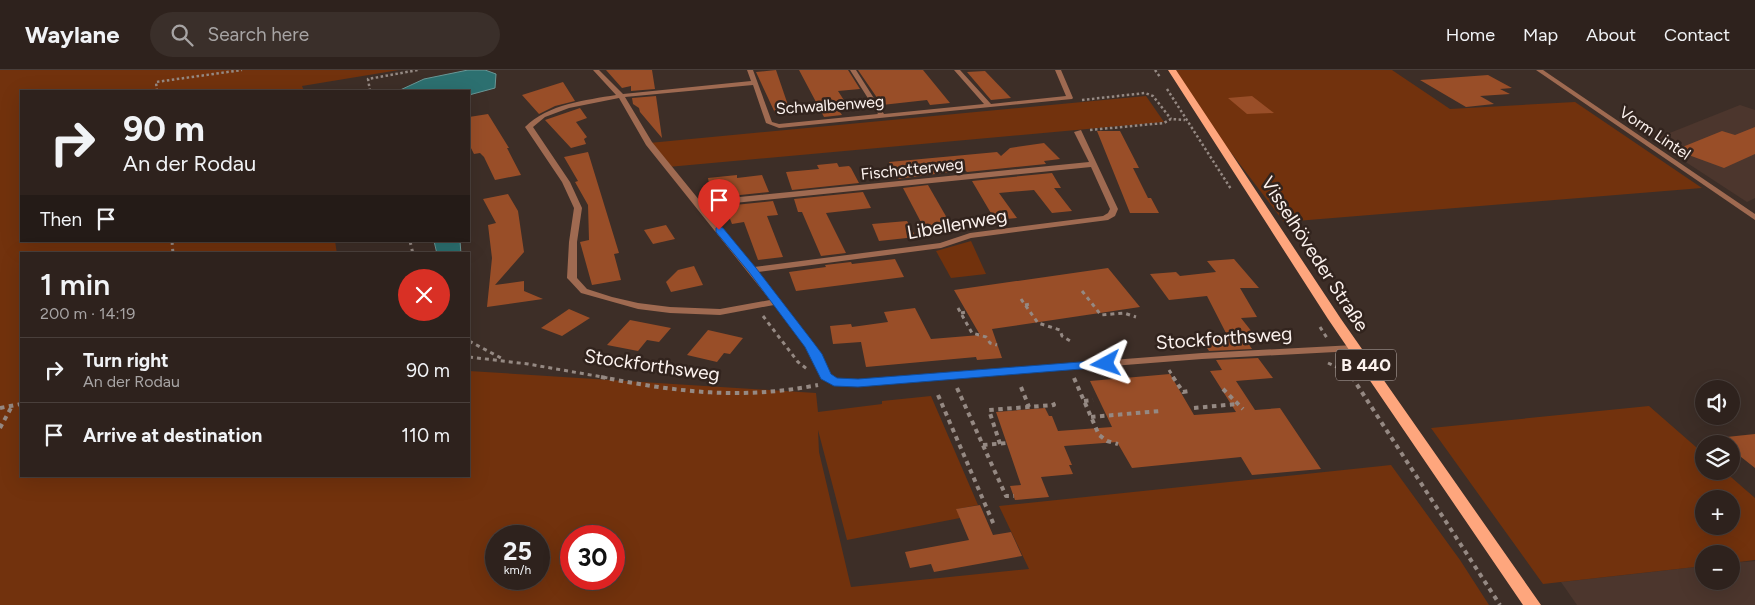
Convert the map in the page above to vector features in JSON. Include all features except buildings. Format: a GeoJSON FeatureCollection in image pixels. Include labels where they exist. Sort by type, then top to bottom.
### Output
{"type":"FeatureCollection","features":[{"type":"Feature","properties":{"kind":"main road","name":"Visselhöveder Straße"},"geometry":{"type":"LineString","coordinates":[[1172,70],[1206,120],[1270,223],[1354,348],[1532,605]]}},
{"type":"Feature","properties":{"kind":"street"},"geometry":{"type":"LineString","coordinates":[[596,70],[621,96],[649,143],[777,302],[816,354],[824,374],[830,380]]}},
{"type":"Feature","properties":{"kind":"street"},"geometry":{"type":"LineString","coordinates":[[750,70],[755,83]]}},
{"type":"Feature","properties":{"kind":"street"},"geometry":{"type":"LineString","coordinates":[[853,70],[882,116]]}},
{"type":"Feature","properties":{"kind":"street"},"geometry":{"type":"LineString","coordinates":[[957,70],[989,106]]}},
{"type":"Feature","properties":{"kind":"street"},"geometry":{"type":"LineString","coordinates":[[1058,70],[1070,98]]}},
{"type":"Feature","properties":{"kind":"street","name":"Vorm Lintel"},"geometry":{"type":"LineString","coordinates":[[1539,70],[1755,218]]}},
{"type":"Feature","properties":{"kind":"street","name":"Schwalbenweg"},"geometry":{"type":"LineString","coordinates":[[777,302],[720,312],[670,310],[638,306],[584,291],[572,278],[573,242],[578,208],[566,182],[529,127],[532,122],[541,116],[585,102],[621,96],[755,83],[769,123],[779,126],[1070,98]]}},
{"type":"Feature","properties":{"kind":"street"},"geometry":{"type":"LineString","coordinates":[[1078,132],[1094,164]]}},
{"type":"Feature","properties":{"kind":"street","name":"Fischotterweg"},"geometry":{"type":"LineString","coordinates":[[697,204],[1094,164]]}},
{"type":"Feature","properties":{"kind":"street","name":"Libellenweg"},"geometry":{"type":"LineString","coordinates":[[752,270],[941,244],[970,236],[1105,218],[1112,214],[1114,209],[1094,164]]}},
{"type":"Feature","properties":{"kind":"street","name":"Stockforthsweg"},"geometry":{"type":"LineString","coordinates":[[830,380],[838,383],[858,383],[1202,356],[1354,348]]}},
{"type":"Feature","properties":{"kind":"path"},"geometry":{"type":"LineString","coordinates":[[157,90],[156,82],[242,70]]}},
{"type":"Feature","properties":{"kind":"path"},"geometry":{"type":"LineString","coordinates":[[370,90],[368,79],[418,70]]}},
{"type":"Feature","properties":{"kind":"path"},"geometry":{"type":"LineString","coordinates":[[1070,98],[1079,100],[1145,93],[1153,96],[1171,119]]}},
{"type":"Feature","properties":{"kind":"path"},"geometry":{"type":"LineString","coordinates":[[1078,132],[1164,123],[1171,119],[1185,120]]}},
{"type":"Feature","properties":{"kind":"path"},"geometry":{"type":"LineString","coordinates":[[1082,291],[1101,315],[1124,313],[1136,317]]}},
{"type":"Feature","properties":{"kind":"path"},"geometry":{"type":"LineString","coordinates":[[1086,296],[1092,295]]}},
{"type":"Feature","properties":{"kind":"path"},"geometry":{"type":"LineString","coordinates":[[1021,299],[1038,323],[1060,330],[1062,336],[1072,342]]}},
{"type":"Feature","properties":{"kind":"path"},"geometry":{"type":"LineString","coordinates":[[1025,305],[1031,304]]}},
{"type":"Feature","properties":{"kind":"path"},"geometry":{"type":"LineString","coordinates":[[958,308],[972,332],[986,337],[990,343],[996,345]]}},
{"type":"Feature","properties":{"kind":"path"},"geometry":{"type":"LineString","coordinates":[[961,313],[967,312]]}},
{"type":"Feature","properties":{"kind":"path"},"geometry":{"type":"LineString","coordinates":[[470,342],[505,360]]}},
{"type":"Feature","properties":{"kind":"path","name":"Stockforthsweg"},"geometry":{"type":"LineString","coordinates":[[470,357],[505,360],[660,387],[708,392],[756,393],[788,390],[816,386],[830,380]]}},
{"type":"Feature","properties":{"kind":"path"},"geometry":{"type":"LineString","coordinates":[[1169,370],[1183,392],[1188,391]]}},
{"type":"Feature","properties":{"kind":"path"},"geometry":{"type":"LineString","coordinates":[[1074,377],[1100,437],[1118,444]]}},
{"type":"Feature","properties":{"kind":"path"},"geometry":{"type":"LineString","coordinates":[[956,384],[1006,496],[1014,496]]}},
{"type":"Feature","properties":{"kind":"path"},"geometry":{"type":"LineString","coordinates":[[1021,387],[1029,407]]}},
{"type":"Feature","properties":{"kind":"path"},"geometry":{"type":"LineString","coordinates":[[1223,389],[1244,409]]}},
{"type":"Feature","properties":{"kind":"path"},"geometry":{"type":"LineString","coordinates":[[938,395],[994,526]]}},
{"type":"Feature","properties":{"kind":"path"},"geometry":{"type":"LineString","coordinates":[[1084,400],[1093,400]]}},
{"type":"Feature","properties":{"kind":"path"},"geometry":{"type":"LineString","coordinates":[[1000,444],[989,410],[1001,407],[1054,405],[1052,401]]}},
{"type":"Feature","properties":{"kind":"path"},"geometry":{"type":"LineString","coordinates":[[0,408],[20,404]]}},
{"type":"Feature","properties":{"kind":"path"},"geometry":{"type":"LineString","coordinates":[[1194,408],[1238,404]]}},
{"type":"Feature","properties":{"kind":"path"},"geometry":{"type":"LineString","coordinates":[[0,428],[12,406]]}},
{"type":"Feature","properties":{"kind":"path"},"geometry":{"type":"LineString","coordinates":[[1091,417],[1160,411]]}},
{"type":"Feature","properties":{"kind":"path"},"geometry":{"type":"LineString","coordinates":[[982,445],[1006,443]]}},
{"type":"Feature","properties":{"kind":"shaded area"},"geometry":{"type":"Polygon","coordinates":[[[0,70],[399,70],[302,86],[304,90],[20,90],[20,242],[335,242],[337,252],[20,252],[20,477],[470,477],[470,371],[816,393],[818,412],[882,404],[882,401],[931,396],[978,505],[957,509],[960,518],[847,540],[818,430],[819,452],[851,587],[1029,569],[999,506],[1391,465],[1460,560],[1489,605],[0,605],[0,70]]]}},
{"type":"Feature","properties":{"kind":"shaded area"},"geometry":{"type":"Polygon","coordinates":[[[1172,70],[1392,70],[1450,109],[1575,102],[1702,188],[1284,222],[1206,120],[1172,70]]]}},
{"type":"Feature","properties":{"kind":"shaded area"},"geometry":{"type":"Polygon","coordinates":[[[1146,96],[1164,122],[668,167],[649,143],[1146,96]]]}},
{"type":"Feature","properties":{"kind":"shaded area"},"geometry":{"type":"Polygon","coordinates":[[[1740,105],[1755,110],[1755,198],[1747,202],[1652,140],[1740,105]]]}},
{"type":"Feature","properties":{"kind":"shaded area"},"geometry":{"type":"Polygon","coordinates":[[[971,241],[986,274],[951,278],[936,251],[971,241]]]}},
{"type":"Feature","properties":{"kind":"shaded area"},"geometry":{"type":"Polygon","coordinates":[[[1649,406],[1695,446],[1695,480],[1734,480],[1755,498],[1755,560],[1740,562],[1740,545],[1695,545],[1695,567],[1543,584],[1431,428],[1649,406]]]}},
{"type":"Feature","properties":{"kind":"shaded area"},"geometry":{"type":"Polygon","coordinates":[[[1755,561],[1755,605],[1577,605],[1561,582],[1695,567],[1695,590],[1740,590],[1740,562],[1755,561]]]}},
{"type":"Feature","properties":{"kind":"water"},"geometry":{"type":"Polygon","coordinates":[[[468,70],[485,70],[496,74],[495,88],[470,95],[470,90],[400,90],[424,79],[468,70]]]}},
{"type":"Feature","properties":{"kind":"water"},"geometry":{"type":"Polygon","coordinates":[[[434,242],[460,242],[461,252],[437,252],[434,242]]]}},
{"type":"Feature","properties":{"kind":"route"},"geometry":{"type":"LineString","coordinates":[[719,230],[809,344],[816,354],[823,372],[834,382],[843,384],[1106,364]]}}]}
